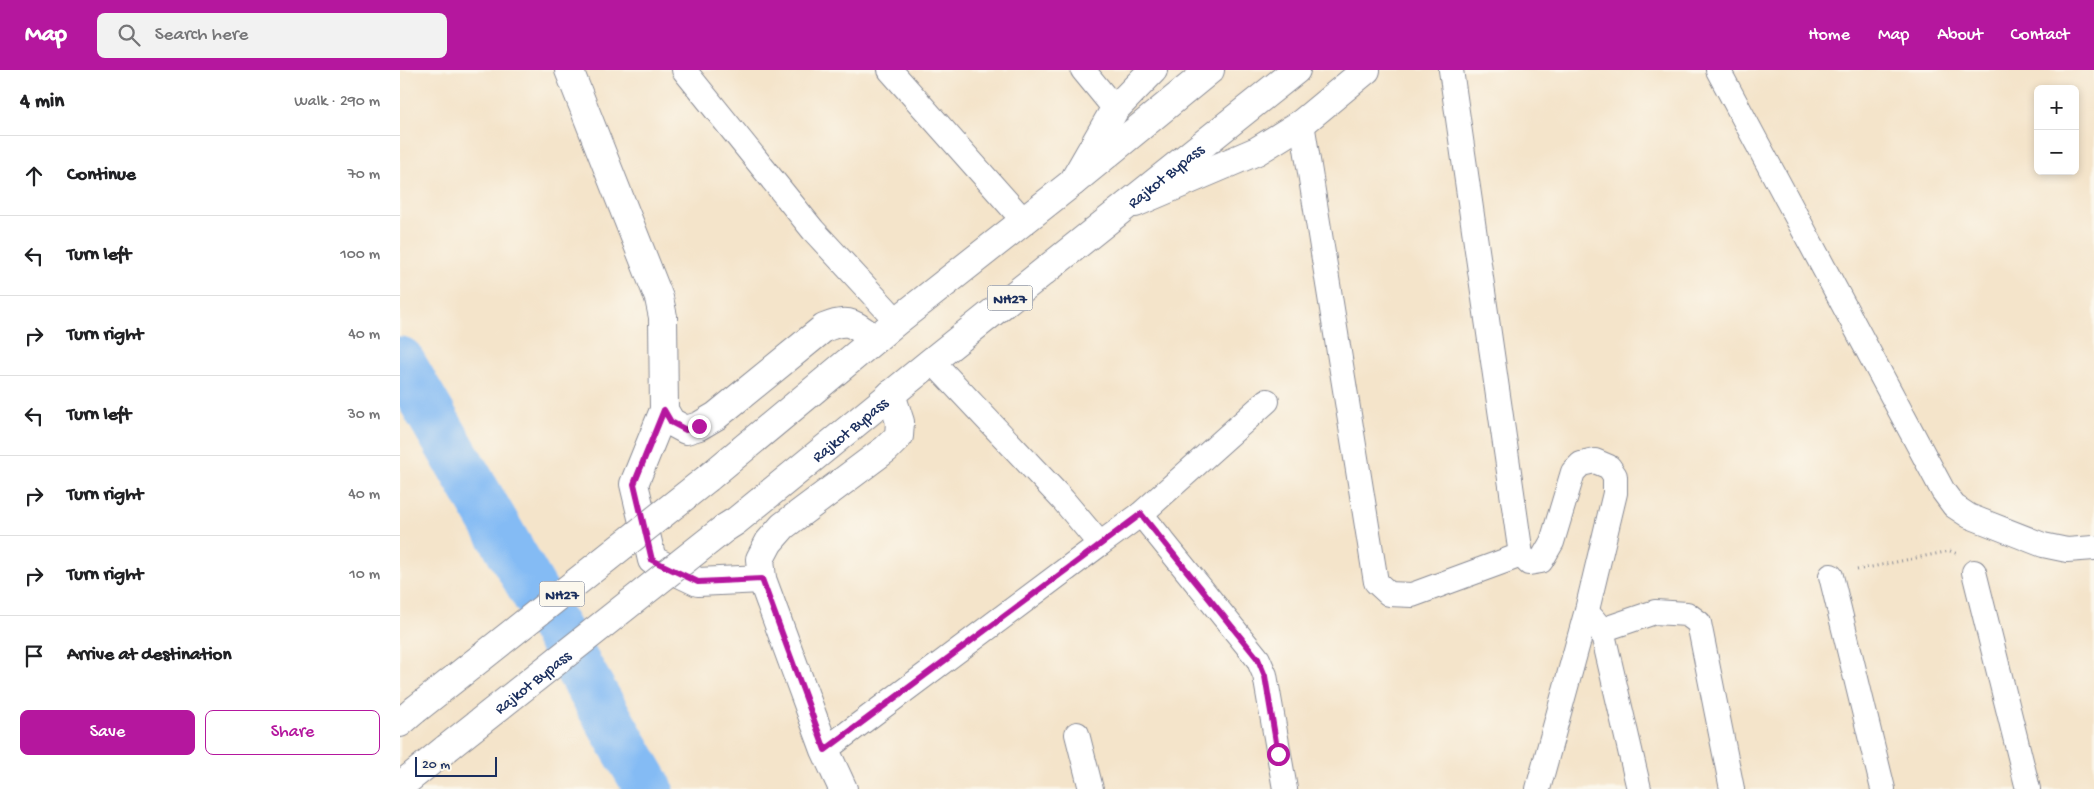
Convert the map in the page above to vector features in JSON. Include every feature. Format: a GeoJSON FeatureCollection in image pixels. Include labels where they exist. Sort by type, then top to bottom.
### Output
{"type":"FeatureCollection","features":[{"type":"Feature","properties":{"kind":"main road"},"geometry":{"type":"LineString","coordinates":[[569,70],[659,298],[663,317],[664,410],[634,484],[652,560],[698,582],[762,579]]}},
{"type":"Feature","properties":{"kind":"main road"},"geometry":{"type":"LineString","coordinates":[[1072,183],[1115,109],[1153,70]]}},
{"type":"Feature","properties":{"kind":"main road","name":"NH27"},"geometry":{"type":"LineString","coordinates":[[408,716],[708,478],[897,321],[1072,183],[1210,70]]}},
{"type":"Feature","properties":{"kind":"main road","name":"Rajkot Bypass"},"geometry":{"type":"LineString","coordinates":[[400,786],[725,528],[736,522],[891,394],[1296,70]]}},
{"type":"Feature","properties":{"kind":"main road"},"geometry":{"type":"LineString","coordinates":[[1122,209],[1257,151],[1302,123],[1366,70]]}},
{"type":"Feature","properties":{"kind":"main road"},"geometry":{"type":"LineString","coordinates":[[664,410],[671,422],[686,430],[699,426],[716,416],[824,328],[839,322],[854,324],[875,339]]}},
{"type":"Feature","properties":{"kind":"main road"},"geometry":{"type":"LineString","coordinates":[[843,789],[825,750],[762,579],[760,559],[769,542],[783,526],[886,449],[899,436],[900,422],[891,394]]}},
{"type":"Feature","properties":{"kind":"street"},"geometry":{"type":"LineString","coordinates":[[684,70],[813,230],[897,321]]}},
{"type":"Feature","properties":{"kind":"street"},"geometry":{"type":"LineString","coordinates":[[890,70],[1024,220]]}},
{"type":"Feature","properties":{"kind":"street"},"geometry":{"type":"LineString","coordinates":[[1083,70],[1115,109]]}},
{"type":"Feature","properties":{"kind":"street"},"geometry":{"type":"LineString","coordinates":[[1451,70],[1521,555],[1529,563],[1541,561],[1547,552],[1552,542],[1573,472],[1581,464],[1595,461],[1609,467],[1615,476],[1615,493],[1587,610],[1538,789]]}},
{"type":"Feature","properties":{"kind":"street"},"geometry":{"type":"LineString","coordinates":[[1718,70],[1939,482],[1954,506],[1969,516],[2043,545],[2067,550],[2094,548]]}},
{"type":"Feature","properties":{"kind":"street"},"geometry":{"type":"LineString","coordinates":[[1302,123],[1376,582],[1390,594],[1412,595],[1521,555]]}},
{"type":"Feature","properties":{"kind":"street"},"geometry":{"type":"LineString","coordinates":[[932,361],[1063,500],[1100,544]]}},
{"type":"Feature","properties":{"kind":"street"},"geometry":{"type":"LineString","coordinates":[[825,750],[1141,514],[1267,401]]}},
{"type":"Feature","properties":{"kind":"street"},"geometry":{"type":"LineString","coordinates":[[1141,514],[1258,659],[1265,676],[1285,789]]}},
{"type":"Feature","properties":{"kind":"street"},"geometry":{"type":"LineString","coordinates":[[1974,572],[2028,789]]}},
{"type":"Feature","properties":{"kind":"street"},"geometry":{"type":"LineString","coordinates":[[1831,576],[1883,789]]}},
{"type":"Feature","properties":{"kind":"street"},"geometry":{"type":"LineString","coordinates":[[1587,610],[1602,630],[1639,789]]}},
{"type":"Feature","properties":{"kind":"street"},"geometry":{"type":"LineString","coordinates":[[1602,630],[1655,612],[1686,614],[1700,623],[1732,789]]}},
{"type":"Feature","properties":{"kind":"street"},"geometry":{"type":"LineString","coordinates":[[1077,734],[1091,789]]}},
{"type":"Feature","properties":{"kind":"path"},"geometry":{"type":"LineString","coordinates":[[1831,576],[1950,551],[1966,557],[1974,572]]}},
{"type":"Feature","properties":{"kind":"waterway"},"geometry":{"type":"LineString","coordinates":[[400,361],[649,789]]}},
{"type":"Feature","properties":{"kind":"route"},"geometry":{"type":"LineString","coordinates":[[699,426],[686,430],[671,422],[664,410],[634,484],[652,560],[698,582],[762,579],[825,750],[1141,514],[1258,659],[1265,676],[1278,754]]}}]}
